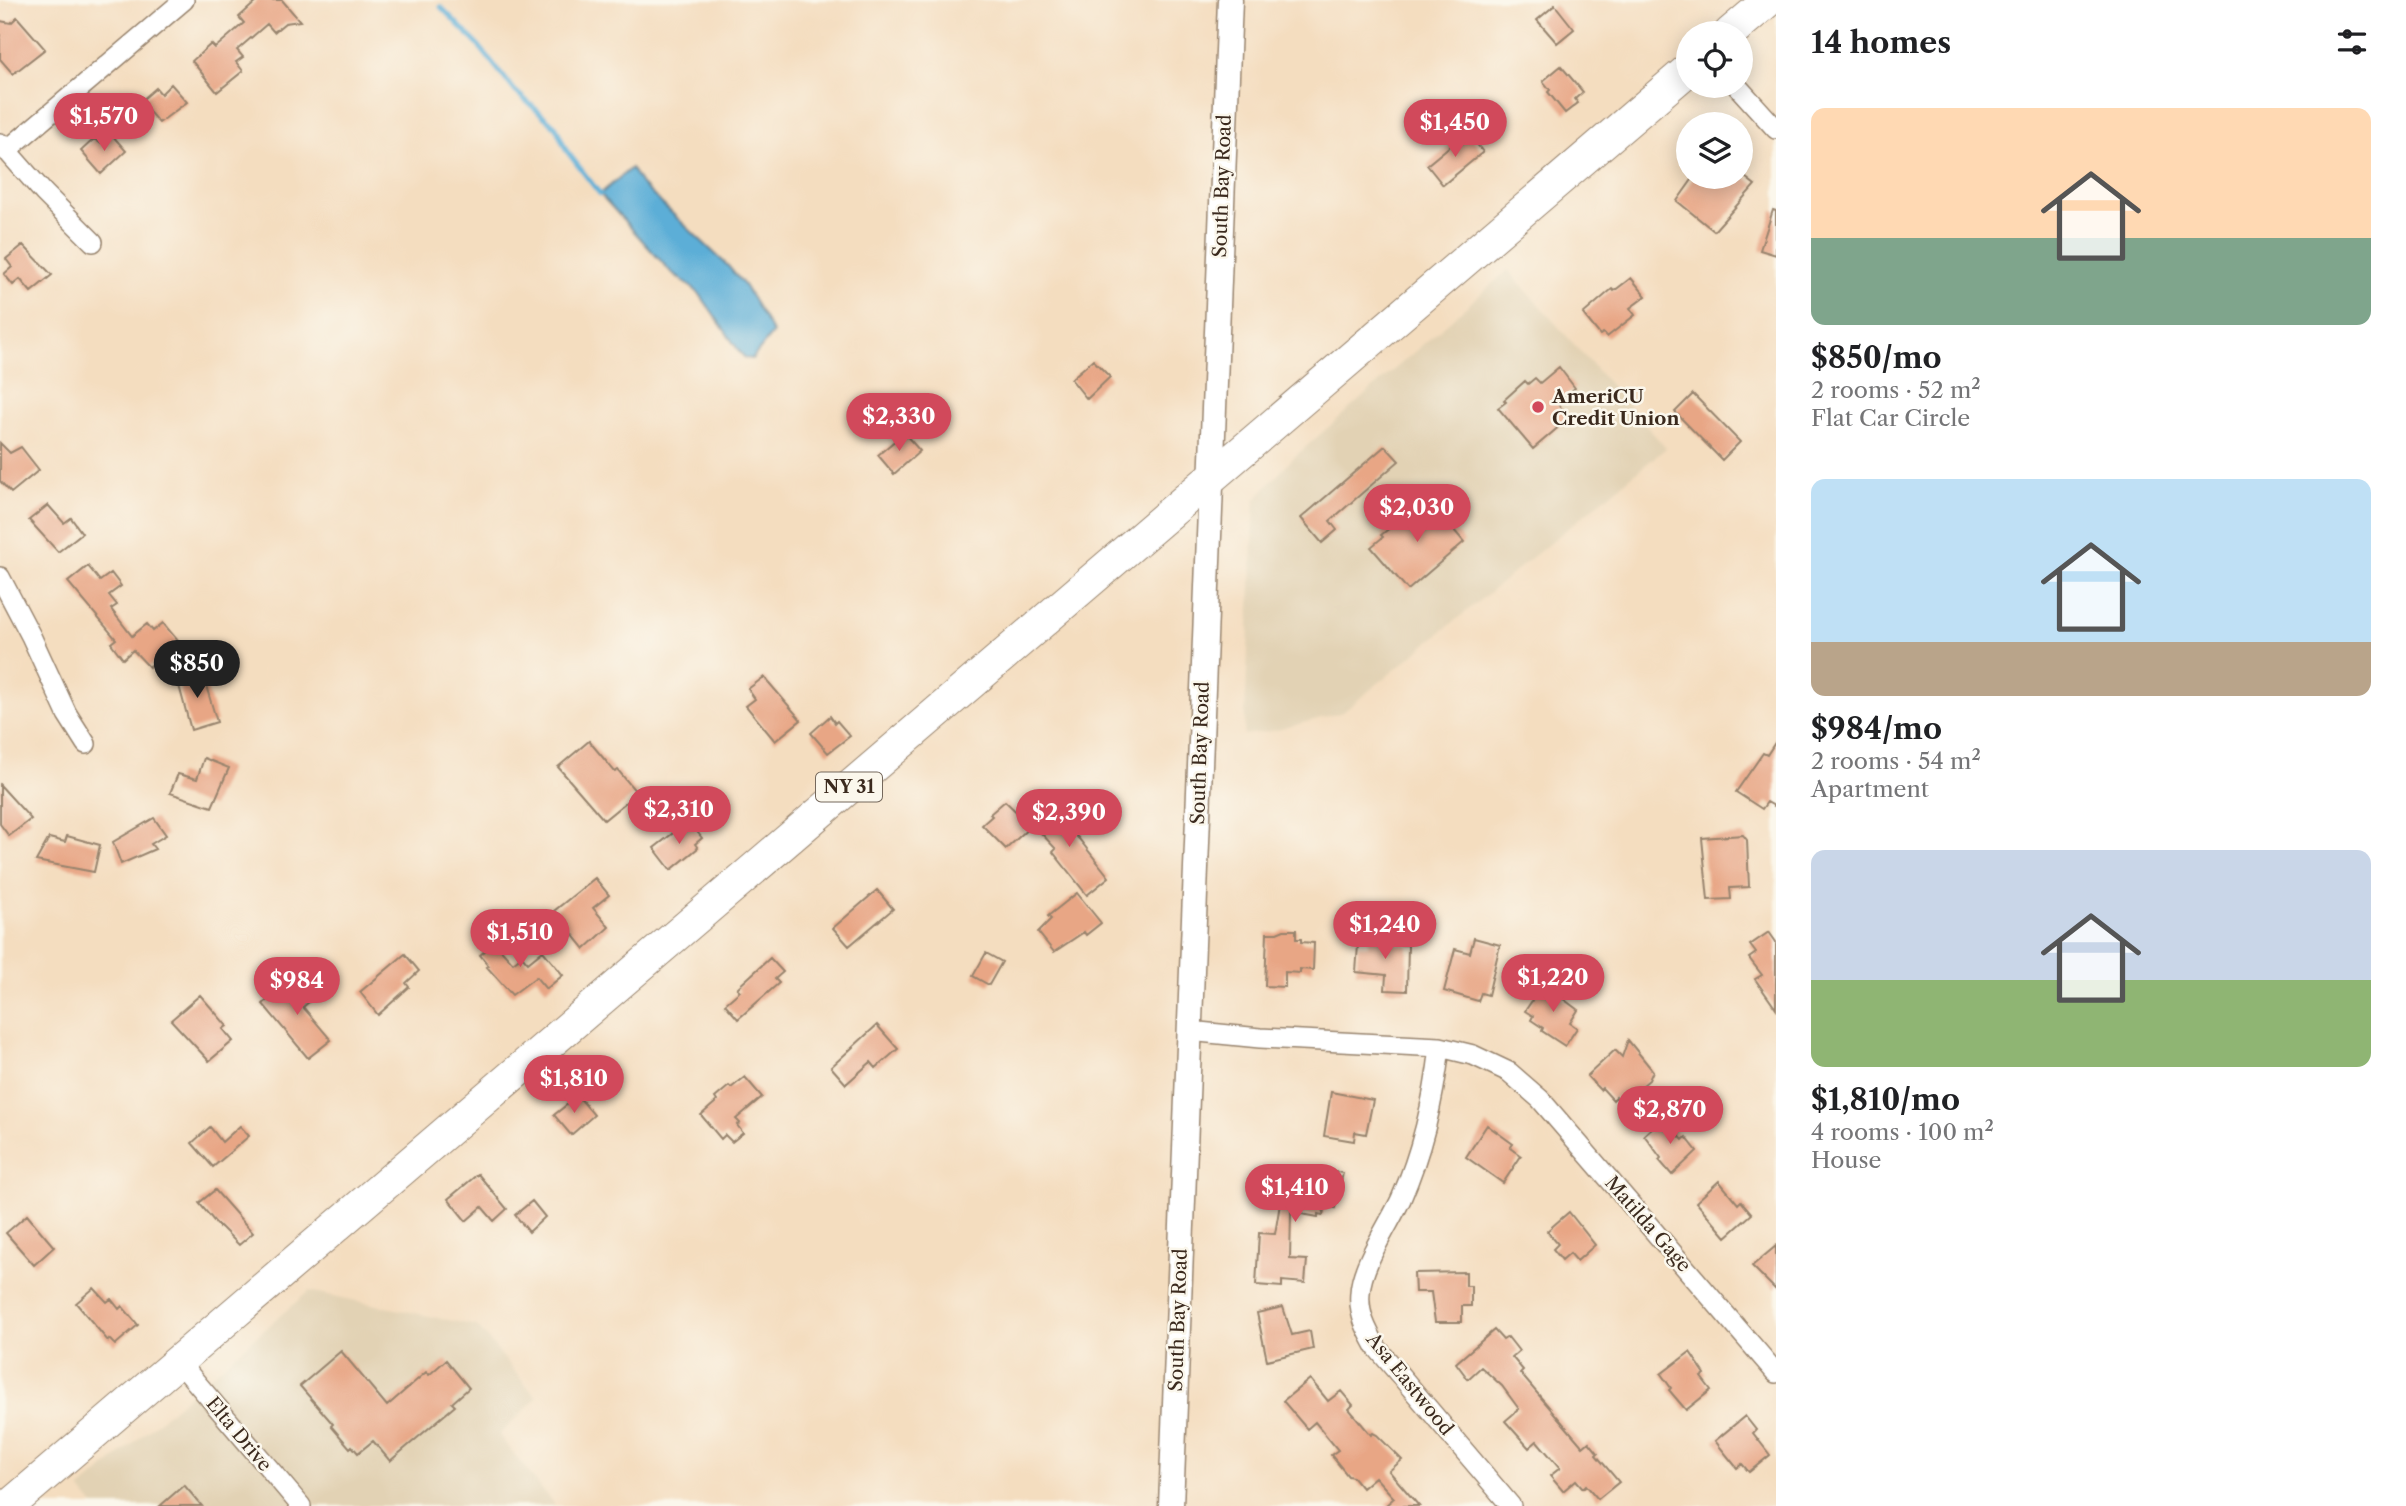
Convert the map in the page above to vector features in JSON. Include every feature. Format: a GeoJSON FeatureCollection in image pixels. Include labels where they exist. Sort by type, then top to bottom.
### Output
{"type":"FeatureCollection","features":[{"type":"Feature","properties":{"kind":"main road"},"geometry":{"type":"LineString","coordinates":[[1744,21],[1769,0]]}},
{"type":"Feature","properties":{"kind":"main road","name":"NY 31"},"geometry":{"type":"LineString","coordinates":[[9,1506],[1676,80]]}},
{"type":"Feature","properties":{"kind":"street"},"geometry":{"type":"LineString","coordinates":[[93,242],[3,147],[184,0]]}},
{"type":"Feature","properties":{"kind":"street","name":"South Bay Road"},"geometry":{"type":"LineString","coordinates":[[1171,1506],[1230,0]]}},
{"type":"Feature","properties":{"kind":"street"},"geometry":{"type":"LineString","coordinates":[[1748,98],[1776,129]]}},
{"type":"Feature","properties":{"kind":"street"},"geometry":{"type":"LineString","coordinates":[[0,577],[32,636],[67,714],[86,744]]}},
{"type":"Feature","properties":{"kind":"street","name":"Matilda Gage"},"geometry":{"type":"LineString","coordinates":[[1189,1031],[1260,1038],[1440,1047],[1473,1055],[1510,1072],[1540,1099],[1776,1373]]}},
{"type":"Feature","properties":{"kind":"street","name":"Asa Eastwood"},"geometry":{"type":"LineString","coordinates":[[1440,1047],[1436,1087],[1425,1130],[1402,1197],[1364,1273],[1360,1289],[1360,1308],[1365,1326],[1377,1349],[1511,1506]]}},
{"type":"Feature","properties":{"kind":"street","name":"Elta Drive"},"geometry":{"type":"LineString","coordinates":[[178,1361],[301,1506]]}},
{"type":"Feature","properties":{"kind":"shaded area"},"geometry":{"type":"Polygon","coordinates":[[[1508,270],[1666,448],[1343,712],[1277,730],[1244,735],[1255,500],[1292,459],[1508,270]]]}},
{"type":"Feature","properties":{"kind":"shaded area"},"geometry":{"type":"Polygon","coordinates":[[[309,1291],[477,1326],[537,1398],[499,1435],[555,1506],[94,1506],[80,1489],[309,1291]]]}},
{"type":"Feature","properties":{"kind":"water"},"geometry":{"type":"Polygon","coordinates":[[[631,168],[641,184],[728,266],[744,285],[773,333],[752,359],[745,358],[739,351],[699,293],[670,271],[600,194],[631,168]]]}},
{"type":"Feature","properties":{"kind":"building"},"geometry":{"type":"Polygon","coordinates":[[[258,0],[282,0],[300,21],[285,23],[274,32],[267,24],[237,50],[243,57],[236,62],[243,71],[217,92],[192,61],[211,44],[215,48],[244,23],[239,17],[258,0]]]}},
{"type":"Feature","properties":{"kind":"building"},"geometry":{"type":"Polygon","coordinates":[[[1555,5],[1574,29],[1557,43],[1537,20],[1555,5]]]}},
{"type":"Feature","properties":{"kind":"building"},"geometry":{"type":"Polygon","coordinates":[[[17,17],[45,49],[13,74],[0,59],[0,21],[11,23],[17,17]]]}},
{"type":"Feature","properties":{"kind":"building"},"geometry":{"type":"Polygon","coordinates":[[[1561,66],[1583,92],[1575,99],[1578,103],[1565,113],[1548,92],[1550,90],[1543,81],[1561,66]]]}},
{"type":"Feature","properties":{"kind":"building"},"geometry":{"type":"Polygon","coordinates":[[[171,84],[187,102],[159,123],[143,105],[145,103],[142,100],[156,88],[161,94],[171,84]]]}},
{"type":"Feature","properties":{"kind":"building"},"geometry":{"type":"Polygon","coordinates":[[[1467,132],[1483,152],[1443,185],[1427,165],[1467,132]]]}},
{"type":"Feature","properties":{"kind":"building"},"geometry":{"type":"Polygon","coordinates":[[[111,134],[126,151],[101,174],[81,151],[94,139],[100,143],[111,134]]]}},
{"type":"Feature","properties":{"kind":"building"},"geometry":{"type":"Polygon","coordinates":[[[1686,189],[1751,189],[1714,231],[1677,201],[1686,189]]]}},
{"type":"Feature","properties":{"kind":"building"},"geometry":{"type":"Polygon","coordinates":[[[1773,210],[1776,211],[1776,255],[1760,250],[1773,210]]]}},
{"type":"Feature","properties":{"kind":"building"},"geometry":{"type":"Polygon","coordinates":[[[23,245],[52,275],[31,292],[20,279],[13,285],[4,274],[12,267],[6,259],[23,245]]]}},
{"type":"Feature","properties":{"kind":"building"},"geometry":{"type":"Polygon","coordinates":[[[1631,278],[1646,296],[1630,308],[1635,315],[1607,337],[1603,333],[1600,335],[1583,314],[1612,289],[1614,291],[1631,278]]]}},
{"type":"Feature","properties":{"kind":"building"},"geometry":{"type":"Polygon","coordinates":[[[1093,360],[1110,377],[1087,399],[1071,379],[1093,360]]]}},
{"type":"Feature","properties":{"kind":"building"},"geometry":{"type":"Polygon","coordinates":[[[1559,367],[1575,388],[1557,403],[1569,418],[1533,449],[1498,408],[1525,381],[1528,384],[1535,378],[1540,383],[1559,367]]]}},
{"type":"Feature","properties":{"kind":"building"},"geometry":{"type":"Polygon","coordinates":[[[1693,394],[1740,442],[1722,460],[1675,412],[1693,394]]]}},
{"type":"Feature","properties":{"kind":"building"},"geometry":{"type":"Polygon","coordinates":[[[904,433],[920,451],[894,474],[878,455],[904,433]]]}},
{"type":"Feature","properties":{"kind":"building"},"geometry":{"type":"Polygon","coordinates":[[[0,443],[10,453],[21,447],[39,470],[11,493],[0,481],[0,443]]]}},
{"type":"Feature","properties":{"kind":"building"},"geometry":{"type":"Polygon","coordinates":[[[1385,446],[1399,461],[1330,521],[1337,530],[1322,543],[1301,518],[1385,446]]]}},
{"type":"Feature","properties":{"kind":"building"},"geometry":{"type":"Polygon","coordinates":[[[1427,498],[1464,542],[1408,590],[1371,547],[1383,537],[1381,535],[1427,498]]]}},
{"type":"Feature","properties":{"kind":"building"},"geometry":{"type":"Polygon","coordinates":[[[48,505],[64,523],[71,518],[82,533],[58,552],[29,520],[48,505]]]}},
{"type":"Feature","properties":{"kind":"building"},"geometry":{"type":"Polygon","coordinates":[[[88,566],[100,581],[111,573],[121,586],[109,595],[117,605],[111,609],[132,636],[147,624],[153,631],[163,623],[178,641],[149,667],[133,650],[123,659],[111,643],[116,639],[68,582],[88,566]]]}},
{"type":"Feature","properties":{"kind":"building"},"geometry":{"type":"Polygon","coordinates":[[[201,669],[217,722],[191,730],[177,678],[201,669]]]}},
{"type":"Feature","properties":{"kind":"building"},"geometry":{"type":"Polygon","coordinates":[[[764,677],[801,720],[775,741],[746,706],[755,699],[748,689],[764,677]]]}},
{"type":"Feature","properties":{"kind":"building"},"geometry":{"type":"Polygon","coordinates":[[[830,716],[850,736],[828,753],[811,733],[830,716]]]}},
{"type":"Feature","properties":{"kind":"building"},"geometry":{"type":"Polygon","coordinates":[[[589,741],[637,793],[604,820],[558,767],[589,741]]]}},
{"type":"Feature","properties":{"kind":"building"},"geometry":{"type":"Polygon","coordinates":[[[1776,741],[1776,807],[1767,802],[1762,809],[1736,792],[1763,753],[1767,755],[1776,741]]]}},
{"type":"Feature","properties":{"kind":"building"},"geometry":{"type":"Polygon","coordinates":[[[204,758],[229,768],[212,807],[170,793],[178,774],[197,779],[204,758]]]}},
{"type":"Feature","properties":{"kind":"building"},"geometry":{"type":"Polygon","coordinates":[[[0,785],[31,819],[9,836],[0,824],[0,785]]]}},
{"type":"Feature","properties":{"kind":"building"},"geometry":{"type":"Polygon","coordinates":[[[1005,801],[1031,826],[1006,849],[982,825],[1005,801]]]}},
{"type":"Feature","properties":{"kind":"building"},"geometry":{"type":"Polygon","coordinates":[[[1045,802],[1109,877],[1087,895],[1053,852],[1056,849],[1027,818],[1045,802]]]}},
{"type":"Feature","properties":{"kind":"building"},"geometry":{"type":"Polygon","coordinates":[[[154,818],[166,835],[151,844],[155,849],[121,864],[113,842],[154,818]]]}},
{"type":"Feature","properties":{"kind":"building"},"geometry":{"type":"Polygon","coordinates":[[[686,823],[690,823],[702,838],[695,844],[698,848],[671,870],[654,848],[686,823]]]}},
{"type":"Feature","properties":{"kind":"building"},"geometry":{"type":"Polygon","coordinates":[[[1743,835],[1747,840],[1749,887],[1730,888],[1731,899],[1708,900],[1702,838],[1743,835]]]}},
{"type":"Feature","properties":{"kind":"building"},"geometry":{"type":"Polygon","coordinates":[[[67,836],[100,845],[94,872],[36,861],[49,838],[65,842],[67,836]]]}},
{"type":"Feature","properties":{"kind":"building"},"geometry":{"type":"Polygon","coordinates":[[[595,878],[609,895],[593,908],[609,927],[585,949],[554,911],[595,878]]]}},
{"type":"Feature","properties":{"kind":"building"},"geometry":{"type":"Polygon","coordinates":[[[877,890],[893,909],[849,946],[833,928],[877,890]]]}},
{"type":"Feature","properties":{"kind":"building"},"geometry":{"type":"Polygon","coordinates":[[[1077,893],[1101,923],[1086,935],[1084,932],[1054,952],[1038,932],[1051,919],[1048,916],[1077,893]]]}},
{"type":"Feature","properties":{"kind":"building"},"geometry":{"type":"Polygon","coordinates":[[[1395,928],[1394,944],[1408,945],[1407,991],[1385,990],[1386,975],[1356,972],[1358,945],[1368,945],[1368,937],[1384,936],[1395,928]]]}},
{"type":"Feature","properties":{"kind":"building"},"geometry":{"type":"Polygon","coordinates":[[[1296,930],[1296,939],[1314,943],[1313,970],[1285,972],[1285,987],[1265,986],[1267,933],[1296,930]]]}},
{"type":"Feature","properties":{"kind":"building"},"geometry":{"type":"Polygon","coordinates":[[[1769,932],[1776,942],[1776,1009],[1755,979],[1762,975],[1749,958],[1756,953],[1750,945],[1769,932]]]}},
{"type":"Feature","properties":{"kind":"building"},"geometry":{"type":"Polygon","coordinates":[[[1474,938],[1500,945],[1488,995],[1481,993],[1478,1001],[1444,991],[1455,949],[1470,953],[1474,938]]]}},
{"type":"Feature","properties":{"kind":"building"},"geometry":{"type":"Polygon","coordinates":[[[495,943],[513,963],[522,956],[528,963],[543,951],[563,975],[546,989],[536,977],[512,995],[480,955],[495,943]]]}},
{"type":"Feature","properties":{"kind":"building"},"geometry":{"type":"Polygon","coordinates":[[[986,953],[1002,962],[989,985],[973,976],[986,953]]]}},
{"type":"Feature","properties":{"kind":"building"},"geometry":{"type":"Polygon","coordinates":[[[405,954],[419,971],[406,983],[409,987],[378,1015],[360,992],[405,954]]]}},
{"type":"Feature","properties":{"kind":"building"},"geometry":{"type":"Polygon","coordinates":[[[770,958],[783,972],[775,979],[779,983],[738,1019],[725,1004],[740,991],[737,988],[770,958]]]}},
{"type":"Feature","properties":{"kind":"building"},"geometry":{"type":"Polygon","coordinates":[[[301,979],[315,997],[303,1007],[331,1040],[308,1058],[263,1004],[284,985],[288,990],[301,979]]]}},
{"type":"Feature","properties":{"kind":"building"},"geometry":{"type":"Polygon","coordinates":[[[1545,982],[1564,995],[1562,998],[1578,1010],[1570,1023],[1577,1028],[1565,1046],[1542,1031],[1543,1028],[1531,1020],[1533,1016],[1525,1011],[1545,982]]]}},
{"type":"Feature","properties":{"kind":"building"},"geometry":{"type":"Polygon","coordinates":[[[200,995],[227,1026],[223,1029],[233,1041],[209,1061],[171,1020],[200,995]]]}},
{"type":"Feature","properties":{"kind":"building"},"geometry":{"type":"Polygon","coordinates":[[[877,1025],[898,1049],[876,1068],[871,1062],[846,1084],[831,1067],[877,1025]]]}},
{"type":"Feature","properties":{"kind":"building"},"geometry":{"type":"Polygon","coordinates":[[[1628,1040],[1653,1071],[1649,1080],[1622,1103],[1616,1097],[1613,1100],[1602,1088],[1600,1090],[1587,1076],[1615,1050],[1622,1057],[1628,1040]]]}},
{"type":"Feature","properties":{"kind":"building"},"geometry":{"type":"Polygon","coordinates":[[[745,1077],[762,1097],[736,1119],[743,1133],[732,1142],[725,1135],[721,1139],[701,1115],[717,1101],[715,1098],[745,1077]]]}},
{"type":"Feature","properties":{"kind":"building"},"geometry":{"type":"Polygon","coordinates":[[[1331,1092],[1373,1100],[1366,1134],[1355,1132],[1354,1141],[1324,1136],[1331,1092]]]}},
{"type":"Feature","properties":{"kind":"building"},"geometry":{"type":"Polygon","coordinates":[[[578,1096],[594,1115],[571,1135],[554,1115],[578,1096]]]}},
{"type":"Feature","properties":{"kind":"building"},"geometry":{"type":"Polygon","coordinates":[[[1663,1118],[1683,1140],[1686,1137],[1697,1151],[1672,1175],[1644,1135],[1663,1118]]]}},
{"type":"Feature","properties":{"kind":"building"},"geometry":{"type":"Polygon","coordinates":[[[1487,1125],[1513,1144],[1510,1148],[1521,1156],[1503,1183],[1466,1157],[1487,1125]]]}},
{"type":"Feature","properties":{"kind":"building"},"geometry":{"type":"Polygon","coordinates":[[[240,1126],[249,1136],[213,1167],[192,1143],[210,1127],[222,1142],[240,1126]]]}},
{"type":"Feature","properties":{"kind":"building"},"geometry":{"type":"Polygon","coordinates":[[[1292,1166],[1343,1173],[1335,1208],[1325,1206],[1323,1215],[1318,1214],[1318,1217],[1291,1212],[1290,1259],[1307,1260],[1305,1283],[1282,1281],[1282,1287],[1256,1285],[1259,1233],[1275,1234],[1283,1186],[1288,1187],[1292,1166]]]}},
{"type":"Feature","properties":{"kind":"building"},"geometry":{"type":"Polygon","coordinates":[[[478,1174],[507,1209],[494,1221],[482,1207],[466,1221],[448,1199],[478,1174]]]}},
{"type":"Feature","properties":{"kind":"building"},"geometry":{"type":"Polygon","coordinates":[[[1719,1181],[1738,1204],[1741,1201],[1752,1214],[1726,1237],[1696,1202],[1719,1181]]]}},
{"type":"Feature","properties":{"kind":"building"},"geometry":{"type":"Polygon","coordinates":[[[215,1190],[253,1233],[239,1245],[199,1203],[215,1190]]]}},
{"type":"Feature","properties":{"kind":"building"},"geometry":{"type":"Polygon","coordinates":[[[532,1201],[545,1217],[529,1232],[515,1215],[532,1201]]]}},
{"type":"Feature","properties":{"kind":"building"},"geometry":{"type":"Polygon","coordinates":[[[1569,1212],[1595,1245],[1577,1261],[1570,1253],[1562,1260],[1553,1249],[1558,1244],[1547,1231],[1569,1212]]]}},
{"type":"Feature","properties":{"kind":"building"},"geometry":{"type":"Polygon","coordinates":[[[27,1215],[54,1247],[34,1265],[6,1233],[27,1215]]]}},
{"type":"Feature","properties":{"kind":"building"},"geometry":{"type":"Polygon","coordinates":[[[1776,1246],[1776,1290],[1752,1266],[1776,1246]]]}},
{"type":"Feature","properties":{"kind":"building"},"geometry":{"type":"Polygon","coordinates":[[[1466,1272],[1466,1286],[1471,1286],[1471,1306],[1462,1306],[1462,1322],[1435,1322],[1431,1292],[1415,1292],[1414,1273],[1466,1272]]]}},
{"type":"Feature","properties":{"kind":"building"},"geometry":{"type":"Polygon","coordinates":[[[94,1288],[107,1302],[111,1299],[119,1309],[122,1306],[138,1325],[115,1345],[109,1339],[108,1341],[76,1303],[94,1288]]]}},
{"type":"Feature","properties":{"kind":"building"},"geometry":{"type":"Polygon","coordinates":[[[1283,1307],[1292,1335],[1310,1331],[1313,1349],[1267,1360],[1257,1313],[1283,1307]]]}},
{"type":"Feature","properties":{"kind":"building"},"geometry":{"type":"Polygon","coordinates":[[[1494,1330],[1503,1340],[1508,1337],[1519,1351],[1512,1357],[1523,1370],[1520,1373],[1583,1447],[1589,1442],[1598,1453],[1596,1455],[1619,1482],[1598,1499],[1586,1485],[1583,1488],[1576,1480],[1563,1491],[1550,1476],[1560,1468],[1537,1441],[1529,1448],[1505,1421],[1519,1409],[1502,1386],[1481,1367],[1468,1379],[1456,1363],[1494,1330]]]}},
{"type":"Feature","properties":{"kind":"building"},"geometry":{"type":"Polygon","coordinates":[[[341,1351],[387,1406],[426,1372],[429,1375],[446,1360],[469,1388],[452,1403],[455,1406],[390,1461],[373,1441],[358,1453],[352,1446],[350,1448],[300,1386],[341,1351]]]}},
{"type":"Feature","properties":{"kind":"building"},"geometry":{"type":"Polygon","coordinates":[[[1690,1352],[1705,1374],[1701,1377],[1711,1390],[1686,1410],[1669,1390],[1671,1388],[1661,1374],[1690,1352]]]}},
{"type":"Feature","properties":{"kind":"building"},"geometry":{"type":"Polygon","coordinates":[[[1310,1379],[1328,1401],[1341,1391],[1353,1405],[1349,1409],[1371,1435],[1377,1435],[1402,1460],[1389,1471],[1419,1506],[1385,1506],[1394,1498],[1375,1477],[1362,1488],[1331,1455],[1338,1450],[1315,1422],[1307,1429],[1283,1401],[1310,1379]]]}},
{"type":"Feature","properties":{"kind":"building"},"geometry":{"type":"Polygon","coordinates":[[[1745,1416],[1756,1430],[1753,1433],[1770,1455],[1749,1472],[1742,1464],[1737,1468],[1715,1441],[1745,1416]]]}},
{"type":"Feature","properties":{"kind":"building"},"geometry":{"type":"Polygon","coordinates":[[[184,1485],[202,1506],[160,1506],[184,1485]]]}},
{"type":"Feature","properties":{"kind":"waterway"},"geometry":{"type":"LineString","coordinates":[[441,7],[479,46],[515,91],[556,127],[566,150],[600,194]]}},
{"type":"Feature","properties":{"kind":"place","name":"AmeriCU Credit Union"},"geometry":{"type":"Point","coordinates":[1538,407]}}]}
